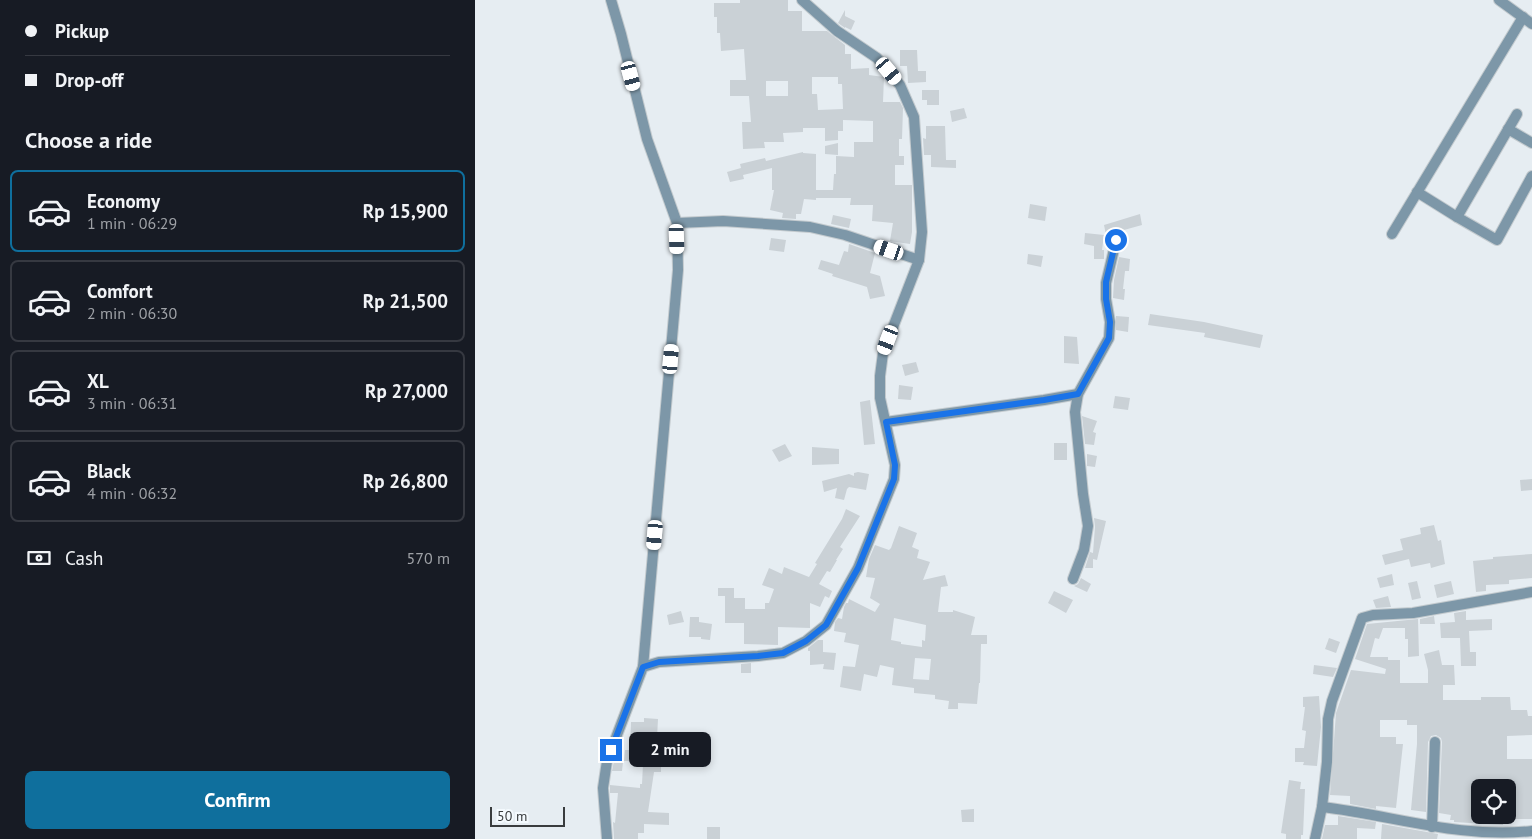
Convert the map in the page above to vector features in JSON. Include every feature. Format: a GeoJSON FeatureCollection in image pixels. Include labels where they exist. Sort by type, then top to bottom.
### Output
{"type":"FeatureCollection","features":[{"type":"Feature","properties":{"kind":"street"},"geometry":{"type":"LineString","coordinates":[[607,839],[603,788],[607,761],[643,667],[678,270],[677,223],[647,140],[611,0]]}},
{"type":"Feature","properties":{"kind":"street"},"geometry":{"type":"LineString","coordinates":[[643,667],[659,662],[783,653],[806,641],[826,625],[858,568],[894,479],[895,465],[881,398],[880,376],[883,353],[919,260],[922,232],[914,117],[900,85],[877,58],[837,31],[802,0]]}},
{"type":"Feature","properties":{"kind":"street"},"geometry":{"type":"LineString","coordinates":[[1392,234],[1528,20],[1499,0]]}},
{"type":"Feature","properties":{"kind":"street"},"geometry":{"type":"LineString","coordinates":[[1457,217],[1517,114]]}},
{"type":"Feature","properties":{"kind":"street"},"geometry":{"type":"LineString","coordinates":[[1508,128],[1532,143]]}},
{"type":"Feature","properties":{"kind":"street"},"geometry":{"type":"LineString","coordinates":[[1417,192],[1497,240],[1532,176]]}},
{"type":"Feature","properties":{"kind":"street"},"geometry":{"type":"LineString","coordinates":[[677,223],[723,221],[810,227],[860,240],[919,260]]}},
{"type":"Feature","properties":{"kind":"street"},"geometry":{"type":"LineString","coordinates":[[1073,579],[1086,544],[1088,526],[1075,412],[1078,394],[1109,338],[1110,322],[1106,299],[1106,282],[1116,240]]}},
{"type":"Feature","properties":{"kind":"street"},"geometry":{"type":"LineString","coordinates":[[886,422],[1078,394]]}},
{"type":"Feature","properties":{"kind":"street"},"geometry":{"type":"LineString","coordinates":[[1315,839],[1322,807],[1331,701],[1362,618],[1373,615],[1413,613],[1532,592]]}},
{"type":"Feature","properties":{"kind":"street"},"geometry":{"type":"LineString","coordinates":[[1432,827],[1435,742]]}},
{"type":"Feature","properties":{"kind":"street"},"geometry":{"type":"LineString","coordinates":[[1322,807],[1376,814],[1455,834],[1532,831]]}},
{"type":"Feature","properties":{"kind":"building"},"geometry":{"type":"Polygon","coordinates":[[[740,0],[788,0],[788,11],[802,11],[802,31],[827,31],[845,45],[845,54],[851,54],[851,69],[869,68],[869,75],[884,77],[883,102],[900,102],[903,108],[902,139],[899,139],[899,156],[904,156],[904,165],[895,165],[895,185],[912,185],[912,232],[910,244],[890,241],[893,223],[872,221],[873,205],[850,205],[851,198],[804,199],[801,214],[796,214],[796,219],[782,218],[783,213],[770,210],[774,190],[772,190],[772,168],[743,175],[744,179],[730,182],[727,172],[741,168],[740,164],[765,158],[766,161],[803,152],[816,154],[816,190],[833,190],[834,174],[836,174],[836,156],[854,157],[854,142],[873,142],[873,121],[843,120],[843,131],[838,131],[838,140],[825,141],[825,128],[803,128],[803,132],[783,133],[784,142],[764,142],[765,148],[743,149],[742,122],[751,122],[749,96],[730,96],[730,80],[746,80],[744,49],[721,51],[720,33],[717,33],[717,17],[714,17],[714,3],[740,3],[740,0]],[[812,77],[812,94],[817,94],[818,110],[843,109],[842,84],[838,84],[838,77],[812,77]],[[766,81],[766,96],[788,96],[788,81],[766,81]]]}},
{"type":"Feature","properties":{"kind":"building"},"geometry":{"type":"Polygon","coordinates":[[[845,10],[845,16],[855,21],[851,30],[838,23],[845,10]]]}},
{"type":"Feature","properties":{"kind":"building"},"geometry":{"type":"Polygon","coordinates":[[[900,50],[917,50],[918,71],[926,71],[926,82],[908,83],[907,66],[900,66],[900,50]]]}},
{"type":"Feature","properties":{"kind":"building"},"geometry":{"type":"Polygon","coordinates":[[[922,90],[939,90],[939,105],[927,105],[927,100],[922,100],[922,90]]]}},
{"type":"Feature","properties":{"kind":"building"},"geometry":{"type":"Polygon","coordinates":[[[964,108],[967,118],[952,122],[950,111],[964,108]]]}},
{"type":"Feature","properties":{"kind":"building"},"geometry":{"type":"Polygon","coordinates":[[[926,126],[945,126],[946,160],[956,160],[956,168],[931,167],[931,155],[924,155],[923,138],[926,139],[926,126]]]}},
{"type":"Feature","properties":{"kind":"building"},"geometry":{"type":"Polygon","coordinates":[[[838,143],[838,155],[825,154],[825,146],[838,143]]]}},
{"type":"Feature","properties":{"kind":"building"},"geometry":{"type":"Polygon","coordinates":[[[1030,204],[1047,207],[1045,221],[1028,218],[1030,204]]]}},
{"type":"Feature","properties":{"kind":"building"},"geometry":{"type":"Polygon","coordinates":[[[1140,214],[1142,225],[1106,235],[1104,225],[1140,214]]]}},
{"type":"Feature","properties":{"kind":"building"},"geometry":{"type":"Polygon","coordinates":[[[833,215],[851,219],[849,228],[831,224],[833,215]]]}},
{"type":"Feature","properties":{"kind":"building"},"geometry":{"type":"Polygon","coordinates":[[[1085,233],[1104,235],[1102,250],[1104,250],[1104,259],[1094,259],[1094,246],[1084,244],[1085,233]]]}},
{"type":"Feature","properties":{"kind":"building"},"geometry":{"type":"Polygon","coordinates":[[[771,238],[786,240],[784,252],[769,250],[771,238]]]}},
{"type":"Feature","properties":{"kind":"building"},"geometry":{"type":"Polygon","coordinates":[[[849,244],[875,253],[870,273],[880,276],[885,296],[870,299],[867,287],[832,276],[833,274],[818,269],[821,260],[839,265],[844,251],[848,252],[849,244]]]}},
{"type":"Feature","properties":{"kind":"building"},"geometry":{"type":"Polygon","coordinates":[[[1028,254],[1043,256],[1041,267],[1027,264],[1028,254]]]}},
{"type":"Feature","properties":{"kind":"building"},"geometry":{"type":"Polygon","coordinates":[[[1119,257],[1130,259],[1129,271],[1125,271],[1124,300],[1113,298],[1114,280],[1119,257]]]}},
{"type":"Feature","properties":{"kind":"building"},"geometry":{"type":"Polygon","coordinates":[[[1150,314],[1204,322],[1263,335],[1260,348],[1204,337],[1205,333],[1148,325],[1150,314]]]}},
{"type":"Feature","properties":{"kind":"building"},"geometry":{"type":"Polygon","coordinates":[[[1116,316],[1129,317],[1128,332],[1116,330],[1116,316]]]}},
{"type":"Feature","properties":{"kind":"building"},"geometry":{"type":"Polygon","coordinates":[[[1064,336],[1077,337],[1079,364],[1064,363],[1064,336]]]}},
{"type":"Feature","properties":{"kind":"building"},"geometry":{"type":"Polygon","coordinates":[[[916,362],[919,372],[905,376],[902,365],[916,362]]]}},
{"type":"Feature","properties":{"kind":"building"},"geometry":{"type":"Polygon","coordinates":[[[899,385],[913,387],[911,400],[898,399],[899,385]]]}},
{"type":"Feature","properties":{"kind":"building"},"geometry":{"type":"Polygon","coordinates":[[[1115,396],[1130,398],[1128,410],[1113,408],[1115,396]]]}},
{"type":"Feature","properties":{"kind":"building"},"geometry":{"type":"Polygon","coordinates":[[[870,400],[875,444],[864,445],[860,402],[870,400]]]}},
{"type":"Feature","properties":{"kind":"building"},"geometry":{"type":"Polygon","coordinates":[[[1082,416],[1097,421],[1093,432],[1096,433],[1094,445],[1085,444],[1082,416]]]}},
{"type":"Feature","properties":{"kind":"building"},"geometry":{"type":"Polygon","coordinates":[[[1054,443],[1067,443],[1067,460],[1054,460],[1054,443]]]}},
{"type":"Feature","properties":{"kind":"building"},"geometry":{"type":"Polygon","coordinates":[[[785,444],[792,456],[779,462],[772,450],[785,444]]]}},
{"type":"Feature","properties":{"kind":"building"},"geometry":{"type":"Polygon","coordinates":[[[812,447],[839,449],[839,464],[812,465],[812,447]]]}},
{"type":"Feature","properties":{"kind":"building"},"geometry":{"type":"Polygon","coordinates":[[[1087,454],[1097,456],[1095,467],[1087,466],[1087,454]]]}},
{"type":"Feature","properties":{"kind":"building"},"geometry":{"type":"Polygon","coordinates":[[[854,473],[869,474],[866,490],[849,487],[844,500],[835,498],[837,488],[824,492],[822,481],[849,474],[854,476],[854,473]]]}},
{"type":"Feature","properties":{"kind":"building"},"geometry":{"type":"Polygon","coordinates":[[[1532,479],[1532,490],[1521,491],[1520,480],[1532,479]]]}},
{"type":"Feature","properties":{"kind":"building"},"geometry":{"type":"Polygon","coordinates":[[[846,509],[860,516],[840,547],[843,549],[830,572],[827,571],[819,584],[832,591],[829,598],[825,596],[820,607],[810,603],[810,628],[778,627],[778,645],[744,644],[744,623],[725,623],[725,596],[718,596],[718,588],[734,588],[734,598],[745,598],[745,609],[765,609],[765,603],[769,603],[774,589],[762,585],[769,568],[782,574],[784,567],[809,577],[846,509]]]}},
{"type":"Feature","properties":{"kind":"building"},"geometry":{"type":"Polygon","coordinates":[[[1094,518],[1106,521],[1097,560],[1093,559],[1093,568],[1085,568],[1090,552],[1093,553],[1094,518]]]}},
{"type":"Feature","properties":{"kind":"building"},"geometry":{"type":"Polygon","coordinates":[[[1434,525],[1438,541],[1441,540],[1445,564],[1431,568],[1430,563],[1411,567],[1409,559],[1385,565],[1382,555],[1403,550],[1400,539],[1421,534],[1420,528],[1434,525]]]}},
{"type":"Feature","properties":{"kind":"building"},"geometry":{"type":"Polygon","coordinates":[[[899,526],[917,533],[912,547],[919,550],[917,558],[930,562],[923,580],[945,575],[948,586],[941,587],[938,612],[953,612],[953,610],[975,617],[971,635],[987,635],[987,644],[981,644],[980,683],[977,704],[958,703],[958,709],[948,709],[949,701],[935,699],[935,695],[914,693],[914,688],[892,685],[894,668],[880,665],[877,677],[864,674],[861,691],[840,687],[843,666],[855,667],[859,645],[844,642],[846,633],[834,631],[835,622],[838,618],[842,619],[844,607],[849,599],[875,612],[880,604],[870,598],[875,578],[866,577],[869,559],[875,545],[889,550],[899,526]],[[894,618],[891,640],[901,642],[901,644],[922,647],[922,640],[925,641],[926,625],[894,618]],[[915,658],[913,679],[929,680],[931,659],[915,658]]]}},
{"type":"Feature","properties":{"kind":"building"},"geometry":{"type":"Polygon","coordinates":[[[1532,554],[1532,578],[1509,580],[1509,584],[1486,585],[1486,591],[1476,592],[1473,561],[1493,559],[1493,557],[1532,554]]]}},
{"type":"Feature","properties":{"kind":"building"},"geometry":{"type":"Polygon","coordinates":[[[1392,574],[1394,585],[1380,588],[1377,578],[1392,574]]]}},
{"type":"Feature","properties":{"kind":"building"},"geometry":{"type":"Polygon","coordinates":[[[1081,578],[1091,584],[1087,592],[1074,586],[1078,584],[1081,578]]]}},
{"type":"Feature","properties":{"kind":"building"},"geometry":{"type":"Polygon","coordinates":[[[1417,581],[1421,598],[1412,600],[1408,583],[1417,581]]]}},
{"type":"Feature","properties":{"kind":"building"},"geometry":{"type":"Polygon","coordinates":[[[1451,581],[1454,594],[1437,598],[1434,585],[1451,581]]]}},
{"type":"Feature","properties":{"kind":"building"},"geometry":{"type":"Polygon","coordinates":[[[1054,591],[1073,600],[1066,613],[1048,603],[1054,591]]]}},
{"type":"Feature","properties":{"kind":"building"},"geometry":{"type":"Polygon","coordinates":[[[1388,596],[1391,607],[1376,608],[1373,600],[1388,596]]]}},
{"type":"Feature","properties":{"kind":"building"},"geometry":{"type":"Polygon","coordinates":[[[681,611],[684,622],[669,625],[667,615],[681,611]]]}},
{"type":"Feature","properties":{"kind":"building"},"geometry":{"type":"Polygon","coordinates":[[[1466,611],[1466,620],[1492,619],[1492,630],[1469,631],[1470,652],[1476,652],[1476,666],[1461,666],[1460,638],[1441,638],[1440,623],[1455,622],[1454,613],[1466,611]]]}},
{"type":"Feature","properties":{"kind":"building"},"geometry":{"type":"Polygon","coordinates":[[[1434,616],[1435,624],[1420,624],[1420,619],[1434,616]]]}},
{"type":"Feature","properties":{"kind":"building"},"geometry":{"type":"Polygon","coordinates":[[[690,617],[699,617],[699,622],[712,624],[710,640],[701,639],[701,637],[689,637],[690,617]]]}},
{"type":"Feature","properties":{"kind":"building"},"geometry":{"type":"Polygon","coordinates":[[[1418,619],[1419,656],[1408,657],[1408,639],[1405,639],[1405,628],[1383,628],[1379,639],[1375,638],[1370,657],[1388,657],[1388,660],[1400,660],[1400,683],[1428,683],[1428,670],[1424,654],[1439,650],[1442,665],[1454,665],[1455,685],[1443,685],[1443,700],[1481,700],[1481,697],[1510,697],[1511,710],[1527,710],[1528,716],[1532,716],[1532,735],[1507,736],[1507,759],[1532,759],[1532,819],[1516,819],[1516,779],[1471,779],[1471,823],[1454,822],[1454,820],[1450,820],[1451,815],[1439,813],[1442,742],[1441,738],[1436,735],[1431,736],[1428,742],[1426,812],[1411,810],[1417,725],[1407,725],[1407,720],[1380,720],[1380,737],[1396,737],[1396,744],[1403,744],[1396,808],[1376,806],[1376,809],[1350,804],[1350,796],[1330,795],[1336,713],[1351,670],[1385,674],[1386,669],[1355,659],[1367,624],[1418,619]]]}},
{"type":"Feature","properties":{"kind":"building"},"geometry":{"type":"Polygon","coordinates":[[[1329,638],[1340,642],[1336,653],[1325,649],[1329,638]]]}},
{"type":"Feature","properties":{"kind":"building"},"geometry":{"type":"Polygon","coordinates":[[[818,640],[823,640],[823,652],[836,653],[834,670],[823,669],[824,664],[810,665],[810,651],[808,651],[808,648],[818,640]]]}},
{"type":"Feature","properties":{"kind":"building"},"geometry":{"type":"Polygon","coordinates":[[[751,663],[751,673],[741,673],[741,664],[751,663]]]}},
{"type":"Feature","properties":{"kind":"building"},"geometry":{"type":"Polygon","coordinates":[[[1314,665],[1337,668],[1333,677],[1313,674],[1314,665]]]}},
{"type":"Feature","properties":{"kind":"building"},"geometry":{"type":"Polygon","coordinates":[[[1319,696],[1321,727],[1317,766],[1303,765],[1304,762],[1295,762],[1295,748],[1304,748],[1306,731],[1302,730],[1305,707],[1303,707],[1303,697],[1319,696]]]}},
{"type":"Feature","properties":{"kind":"building"},"geometry":{"type":"Polygon","coordinates":[[[644,718],[658,719],[657,738],[649,738],[648,761],[624,761],[625,750],[630,750],[631,722],[644,722],[644,718]]]}},
{"type":"Feature","properties":{"kind":"building"},"geometry":{"type":"Polygon","coordinates":[[[614,761],[623,762],[622,771],[612,771],[614,761]]]}},
{"type":"Feature","properties":{"kind":"building"},"geometry":{"type":"Polygon","coordinates":[[[643,764],[661,765],[661,772],[654,772],[648,812],[669,813],[669,825],[644,824],[644,833],[638,833],[638,839],[614,839],[613,822],[615,823],[618,793],[610,793],[610,785],[640,788],[643,764]]]}},
{"type":"Feature","properties":{"kind":"building"},"geometry":{"type":"Polygon","coordinates":[[[1289,780],[1301,782],[1300,789],[1305,789],[1303,835],[1301,835],[1301,839],[1286,839],[1286,834],[1281,833],[1289,780]]]}},
{"type":"Feature","properties":{"kind":"building"},"geometry":{"type":"Polygon","coordinates":[[[974,809],[974,822],[962,822],[961,810],[974,809]]]}},
{"type":"Feature","properties":{"kind":"building"},"geometry":{"type":"Polygon","coordinates":[[[1338,816],[1376,822],[1375,829],[1357,828],[1357,839],[1322,839],[1325,825],[1338,825],[1338,816]]]}},
{"type":"Feature","properties":{"kind":"building"},"geometry":{"type":"Polygon","coordinates":[[[1382,824],[1438,834],[1437,839],[1381,839],[1382,824]]]}},
{"type":"Feature","properties":{"kind":"building"},"geometry":{"type":"Polygon","coordinates":[[[707,827],[720,827],[720,839],[707,839],[707,827]]]}},
{"type":"Feature","properties":{"kind":"route"},"geometry":{"type":"LineString","coordinates":[[611,750],[643,667],[659,662],[783,653],[806,641],[826,625],[858,568],[894,479],[896,471],[886,422],[1078,394],[1109,338],[1110,322],[1106,299],[1106,282],[1116,240]]}}]}
